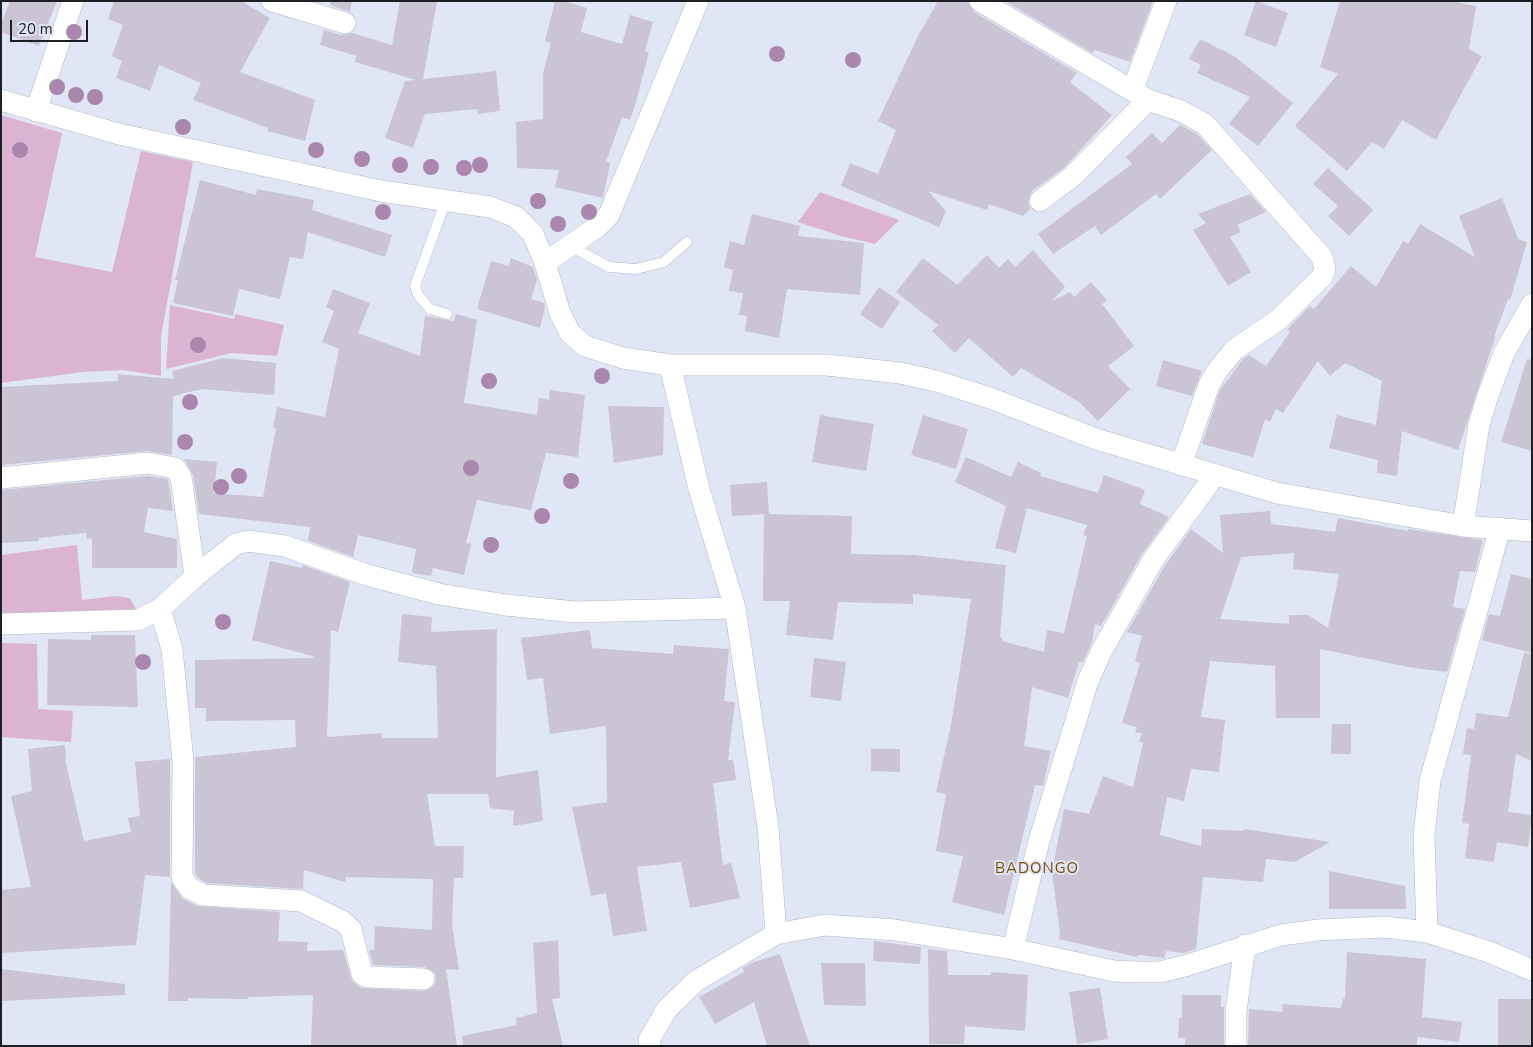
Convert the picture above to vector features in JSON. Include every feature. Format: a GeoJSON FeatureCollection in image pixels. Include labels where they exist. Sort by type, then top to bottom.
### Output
{"type":"FeatureCollection","features":[{"type":"Feature","properties":{"kind":"street"},"geometry":{"type":"LineString","coordinates":[[36,111],[73,1]]}},
{"type":"Feature","properties":{"kind":"street"},"geometry":{"type":"LineString","coordinates":[[272,1],[345,23]]}},
{"type":"Feature","properties":{"kind":"street"},"geometry":{"type":"LineString","coordinates":[[545,263],[597,227],[610,215],[698,1]]}},
{"type":"Feature","properties":{"kind":"street"},"geometry":{"type":"LineString","coordinates":[[980,1],[1141,94],[1181,111],[1205,124],[1322,257],[1325,269],[1322,277],[1278,320],[1234,350],[1217,372],[1209,386],[1182,464]]}},
{"type":"Feature","properties":{"kind":"street"},"geometry":{"type":"LineString","coordinates":[[1040,201],[1073,176],[1141,94],[1166,1]]}},
{"type":"Feature","properties":{"kind":"street"},"geometry":{"type":"LineString","coordinates":[[1,100],[120,134],[381,191],[490,207],[516,217],[533,234],[545,263],[558,306],[570,333],[585,346],[623,358],[670,366],[827,365],[900,373],[936,381],[990,398],[1096,439],[1277,494],[1463,526],[1532,531]]}},
{"type":"Feature","properties":{"kind":"street"},"geometry":{"type":"LineString","coordinates":[[1463,526],[1479,426],[1487,398],[1504,353],[1532,304]]}},
{"type":"Feature","properties":{"kind":"street"},"geometry":{"type":"LineString","coordinates":[[670,366],[699,489],[735,608],[768,827],[776,934]]}},
{"type":"Feature","properties":{"kind":"street"},"geometry":{"type":"LineString","coordinates":[[1,478],[148,463],[175,468],[181,477],[195,576]]}},
{"type":"Feature","properties":{"kind":"street"},"geometry":{"type":"LineString","coordinates":[[1013,949],[1040,841],[1088,681],[1101,652],[1154,560],[1215,475]]}},
{"type":"Feature","properties":{"kind":"street"},"geometry":{"type":"LineString","coordinates":[[1427,932],[1424,835],[1430,781],[1500,528]]}},
{"type":"Feature","properties":{"kind":"street"},"geometry":{"type":"LineString","coordinates":[[1,624],[128,622],[138,620],[160,609],[195,576],[236,544],[248,541],[285,546],[367,575],[412,587],[506,605],[575,612],[735,608]]}},
{"type":"Feature","properties":{"kind":"street"},"geometry":{"type":"LineString","coordinates":[[160,609],[173,658],[183,761],[182,877],[189,888],[203,895],[301,901],[342,921],[351,929],[362,974],[367,977],[424,979]]}},
{"type":"Feature","properties":{"kind":"street"},"geometry":{"type":"LineString","coordinates":[[650,1046],[649,1040],[668,1009],[696,981],[776,934],[825,926],[895,930],[1013,949],[1114,971],[1160,972],[1281,934],[1318,930],[1385,927],[1427,932],[1489,952],[1532,970]]}},
{"type":"Feature","properties":{"kind":"street"},"geometry":{"type":"LineString","coordinates":[[1236,1046],[1236,1011],[1245,945]]}},
{"type":"Feature","properties":{"kind":"lane"},"geometry":{"type":"LineString","coordinates":[[446,200],[415,286],[418,295],[430,309],[447,314]]}},
{"type":"Feature","properties":{"kind":"lane"},"geometry":{"type":"LineString","coordinates":[[570,246],[609,267],[636,270],[664,262],[688,242]]}},
{"type":"Feature","properties":{"kind":"shaded area"},"geometry":{"type":"Polygon","coordinates":[[[1,115],[62,133],[35,257],[112,272],[141,151],[193,162],[161,336],[161,376],[123,370],[83,372],[1,383],[1,115]]]}},
{"type":"Feature","properties":{"kind":"shaded area"},"geometry":{"type":"Polygon","coordinates":[[[820,192],[899,220],[875,244],[841,236],[798,222],[820,192]]]}},
{"type":"Feature","properties":{"kind":"shaded area"},"geometry":{"type":"Polygon","coordinates":[[[170,305],[234,319],[235,314],[284,325],[277,356],[232,353],[166,369],[170,305]]]}},
{"type":"Feature","properties":{"kind":"shaded area"},"geometry":{"type":"Polygon","coordinates":[[[77,545],[82,600],[116,596],[130,598],[139,615],[1,615],[1,555],[77,545]]]}},
{"type":"Feature","properties":{"kind":"shaded area"},"geometry":{"type":"Polygon","coordinates":[[[2,643],[37,644],[38,709],[73,711],[71,742],[1,737],[2,643]]]}},
{"type":"Feature","properties":{"kind":"building"},"geometry":{"type":"Polygon","coordinates":[[[10,1],[57,1],[39,46],[1,32],[1,24],[10,1]]]}},
{"type":"Feature","properties":{"kind":"building"},"geometry":{"type":"Polygon","coordinates":[[[114,1],[241,1],[270,18],[240,72],[315,100],[305,141],[267,131],[268,128],[193,100],[201,83],[159,65],[150,91],[116,78],[122,61],[112,56],[123,25],[108,19],[114,1]]]}},
{"type":"Feature","properties":{"kind":"building"},"geometry":{"type":"Polygon","coordinates":[[[331,1],[352,1],[350,12],[330,5],[331,1]]]}},
{"type":"Feature","properties":{"kind":"building"},"geometry":{"type":"Polygon","coordinates":[[[400,1],[437,1],[423,79],[496,71],[500,111],[478,114],[477,109],[425,114],[413,148],[385,138],[405,81],[416,80],[355,62],[356,56],[320,45],[324,30],[342,35],[352,33],[392,45],[400,1]]]}},
{"type":"Feature","properties":{"kind":"building"},"geometry":{"type":"Polygon","coordinates":[[[555,1],[564,1],[587,8],[581,32],[622,44],[630,15],[653,22],[645,51],[649,52],[630,120],[622,117],[606,162],[610,163],[603,198],[555,187],[559,170],[517,168],[516,122],[543,119],[543,73],[551,43],[545,41],[555,1]]]}},
{"type":"Feature","properties":{"kind":"building"},"geometry":{"type":"Polygon","coordinates":[[[938,1],[968,1],[974,12],[1077,73],[1070,82],[1112,115],[1065,167],[1032,191],[1028,202],[1030,209],[1023,216],[989,204],[987,210],[928,191],[946,211],[939,227],[841,186],[850,163],[878,174],[896,130],[878,121],[918,36],[938,1]]]}},
{"type":"Feature","properties":{"kind":"building"},"geometry":{"type":"Polygon","coordinates":[[[1005,1],[1153,1],[1130,62],[1095,50],[1092,53],[1005,1]]]}},
{"type":"Feature","properties":{"kind":"building"},"geometry":{"type":"Polygon","coordinates":[[[1256,1],[1288,13],[1276,47],[1244,35],[1256,1]]]}},
{"type":"Feature","properties":{"kind":"building"},"geometry":{"type":"Polygon","coordinates":[[[1340,1],[1450,1],[1476,6],[1469,49],[1482,56],[1436,140],[1402,120],[1384,149],[1372,142],[1347,171],[1295,126],[1338,74],[1320,67],[1340,1]]]}},
{"type":"Feature","properties":{"kind":"building"},"geometry":{"type":"Polygon","coordinates":[[[1200,39],[1234,56],[1293,103],[1258,146],[1229,124],[1250,97],[1197,73],[1201,65],[1189,59],[1200,39]]]}},
{"type":"Feature","properties":{"kind":"building"},"geometry":{"type":"Polygon","coordinates":[[[1180,125],[1197,134],[1212,150],[1160,199],[1156,194],[1101,235],[1095,226],[1053,254],[1038,234],[1132,164],[1126,157],[1152,133],[1162,143],[1180,125]]]}},
{"type":"Feature","properties":{"kind":"building"},"geometry":{"type":"Polygon","coordinates":[[[1328,168],[1373,210],[1349,236],[1328,216],[1338,206],[1313,184],[1328,168]]]}},
{"type":"Feature","properties":{"kind":"building"},"geometry":{"type":"Polygon","coordinates":[[[200,180],[256,195],[257,189],[314,200],[312,210],[392,235],[385,257],[308,232],[303,259],[290,257],[280,299],[239,289],[233,316],[173,303],[178,280],[175,280],[200,180]]]}},
{"type":"Feature","properties":{"kind":"building"},"geometry":{"type":"Polygon","coordinates":[[[1250,194],[1266,212],[1237,225],[1241,232],[1230,237],[1251,272],[1228,286],[1193,230],[1206,223],[1198,214],[1250,194]]]}},
{"type":"Feature","properties":{"kind":"building"},"geometry":{"type":"Polygon","coordinates":[[[1502,198],[1518,239],[1527,242],[1510,300],[1508,299],[1494,337],[1458,450],[1402,431],[1397,476],[1377,473],[1378,460],[1329,448],[1337,415],[1376,425],[1382,381],[1345,363],[1330,376],[1318,361],[1283,413],[1276,409],[1270,422],[1265,419],[1253,457],[1202,444],[1220,390],[1243,359],[1249,355],[1266,366],[1290,332],[1287,330],[1291,325],[1310,306],[1314,309],[1351,266],[1376,287],[1403,241],[1408,244],[1420,224],[1475,257],[1459,216],[1502,198]]]}},
{"type":"Feature","properties":{"kind":"building"},"geometry":{"type":"Polygon","coordinates":[[[752,214],[800,226],[798,236],[864,243],[860,295],[787,289],[779,338],[745,331],[747,316],[739,315],[743,293],[729,291],[733,270],[724,267],[730,241],[744,245],[752,214]]]}},
{"type":"Feature","properties":{"kind":"building"},"geometry":{"type":"Polygon","coordinates":[[[1033,250],[1065,287],[1052,301],[1070,292],[1074,297],[1091,282],[1107,300],[1102,304],[1134,346],[1108,366],[1130,389],[1098,421],[1079,402],[1021,368],[1013,377],[969,338],[955,353],[932,331],[938,325],[896,292],[923,258],[957,285],[987,255],[999,268],[1008,259],[1015,267],[1033,250]]]}},
{"type":"Feature","properties":{"kind":"building"},"geometry":{"type":"Polygon","coordinates":[[[511,258],[533,267],[537,280],[531,299],[544,303],[545,308],[540,328],[477,309],[491,261],[508,266],[511,258]]]}},
{"type":"Feature","properties":{"kind":"building"},"geometry":{"type":"Polygon","coordinates":[[[879,287],[900,302],[882,329],[860,314],[879,287]]]}},
{"type":"Feature","properties":{"kind":"building"},"geometry":{"type":"Polygon","coordinates":[[[333,289],[370,303],[358,333],[420,356],[425,316],[454,321],[456,314],[477,320],[464,403],[537,415],[539,398],[549,400],[550,390],[585,395],[578,457],[546,453],[531,510],[477,500],[466,543],[471,544],[464,575],[433,568],[431,576],[412,573],[416,549],[358,535],[353,557],[308,541],[310,527],[199,514],[193,475],[184,459],[217,462],[214,493],[263,497],[276,428],[273,427],[277,407],[325,417],[339,349],[322,342],[334,311],[326,307],[333,289]]]}},
{"type":"Feature","properties":{"kind":"building"},"geometry":{"type":"Polygon","coordinates":[[[223,358],[276,363],[274,395],[202,389],[173,396],[172,455],[147,451],[1,465],[1,387],[118,381],[118,374],[174,379],[172,371],[223,358]]]}},
{"type":"Feature","properties":{"kind":"building"},"geometry":{"type":"Polygon","coordinates":[[[1527,359],[1532,360],[1532,451],[1501,442],[1527,359]]]}},
{"type":"Feature","properties":{"kind":"building"},"geometry":{"type":"Polygon","coordinates":[[[1163,360],[1202,371],[1192,396],[1156,386],[1163,360]]]}},
{"type":"Feature","properties":{"kind":"building"},"geometry":{"type":"Polygon","coordinates":[[[608,406],[664,407],[663,455],[614,463],[608,406]]]}},
{"type":"Feature","properties":{"kind":"building"},"geometry":{"type":"Polygon","coordinates":[[[820,415],[874,424],[866,471],[812,462],[820,415]]]}},
{"type":"Feature","properties":{"kind":"building"},"geometry":{"type":"Polygon","coordinates":[[[923,415],[968,429],[956,469],[911,455],[923,415]]]}},
{"type":"Feature","properties":{"kind":"building"},"geometry":{"type":"Polygon","coordinates":[[[966,457],[1011,477],[1018,462],[1041,473],[1040,476],[1098,493],[1104,475],[1145,490],[1140,504],[1169,517],[1142,554],[1101,626],[1095,624],[1092,642],[1083,662],[1079,662],[1068,698],[1032,687],[1024,746],[1051,751],[1043,786],[1035,785],[1004,915],[952,902],[963,856],[936,851],[946,794],[936,792],[951,725],[971,599],[913,594],[913,604],[838,602],[833,640],[786,635],[790,601],[763,601],[764,514],[732,516],[730,485],[767,482],[769,514],[852,516],[851,554],[914,555],[1006,565],[1000,637],[1002,637],[1002,641],[1044,652],[1047,630],[1064,633],[1087,536],[1083,535],[1087,525],[1027,508],[1016,553],[995,548],[1006,506],[955,482],[966,457]]]}},
{"type":"Feature","properties":{"kind":"building"},"geometry":{"type":"Polygon","coordinates":[[[147,476],[168,479],[173,511],[148,508],[144,532],[177,539],[177,568],[92,568],[92,538],[87,539],[86,533],[38,538],[39,541],[2,543],[1,490],[147,476]]]}},
{"type":"Feature","properties":{"kind":"building"},"geometry":{"type":"Polygon","coordinates":[[[1270,511],[1271,524],[1335,532],[1338,518],[1408,531],[1408,529],[1483,540],[1475,572],[1460,571],[1453,607],[1465,609],[1447,672],[1414,668],[1320,649],[1320,718],[1276,718],[1275,666],[1210,661],[1201,717],[1225,720],[1219,772],[1191,769],[1184,801],[1167,797],[1160,835],[1201,846],[1202,829],[1243,831],[1244,829],[1330,842],[1295,862],[1266,859],[1263,882],[1203,877],[1196,949],[1183,953],[1166,951],[1164,958],[1138,955],[1137,957],[1059,939],[1060,933],[1052,872],[1064,809],[1089,814],[1103,776],[1133,787],[1143,743],[1139,742],[1142,733],[1135,732],[1137,727],[1122,723],[1140,663],[1135,661],[1142,636],[1127,632],[1164,567],[1191,529],[1223,553],[1220,515],[1270,511]],[[1294,553],[1241,557],[1220,619],[1289,624],[1289,615],[1308,615],[1328,628],[1339,574],[1293,569],[1294,553]]]}},
{"type":"Feature","properties":{"kind":"building"},"geometry":{"type":"Polygon","coordinates":[[[270,561],[302,568],[303,565],[350,582],[338,632],[331,630],[327,737],[381,733],[382,738],[438,738],[436,666],[398,662],[402,614],[432,617],[431,632],[497,629],[496,777],[538,770],[543,821],[513,826],[514,811],[490,808],[488,794],[427,794],[435,846],[464,846],[463,878],[454,878],[452,925],[459,970],[446,969],[457,1046],[311,1046],[313,995],[248,997],[248,999],[188,998],[188,1001],[168,1001],[171,882],[183,899],[198,906],[280,912],[278,941],[308,942],[307,951],[343,950],[352,981],[361,988],[424,991],[434,986],[436,980],[435,973],[425,967],[373,965],[369,950],[374,950],[375,926],[432,930],[433,879],[346,877],[345,882],[304,870],[303,889],[206,883],[198,878],[195,873],[195,757],[296,747],[295,720],[206,721],[206,708],[195,708],[195,660],[313,658],[313,656],[252,640],[270,561]]]}},
{"type":"Feature","properties":{"kind":"building"},"geometry":{"type":"Polygon","coordinates":[[[1511,574],[1532,579],[1532,653],[1482,640],[1489,614],[1500,616],[1511,574]]]}},
{"type":"Feature","properties":{"kind":"building"},"geometry":{"type":"Polygon","coordinates":[[[590,630],[592,648],[673,654],[674,645],[729,649],[724,701],[735,702],[728,760],[733,760],[736,780],[713,783],[723,865],[731,863],[740,898],[690,908],[681,862],[637,867],[647,931],[613,936],[606,893],[591,896],[572,807],[607,802],[606,726],[550,734],[543,678],[527,680],[521,638],[590,630]]]}},
{"type":"Feature","properties":{"kind":"building"},"geometry":{"type":"Polygon","coordinates":[[[91,635],[135,635],[138,707],[47,705],[48,639],[91,640],[91,635]]]}},
{"type":"Feature","properties":{"kind":"building"},"geometry":{"type":"Polygon","coordinates":[[[1524,653],[1532,654],[1532,761],[1516,754],[1508,812],[1532,815],[1528,847],[1497,842],[1494,862],[1465,858],[1469,824],[1462,823],[1471,755],[1463,754],[1467,728],[1474,729],[1476,713],[1508,717],[1524,653]]]}},
{"type":"Feature","properties":{"kind":"building"},"geometry":{"type":"Polygon","coordinates":[[[814,658],[846,662],[841,701],[810,697],[814,658]]]}},
{"type":"Feature","properties":{"kind":"building"},"geometry":{"type":"Polygon","coordinates":[[[1332,724],[1351,724],[1351,754],[1331,754],[1332,724]]]}},
{"type":"Feature","properties":{"kind":"building"},"geometry":{"type":"Polygon","coordinates":[[[65,745],[66,763],[84,841],[131,832],[128,818],[140,816],[135,762],[170,759],[170,877],[145,875],[136,945],[1,953],[1,890],[31,887],[11,796],[32,791],[28,749],[65,745]]]}},
{"type":"Feature","properties":{"kind":"building"},"geometry":{"type":"Polygon","coordinates":[[[871,749],[900,749],[900,772],[871,771],[871,749]]]}},
{"type":"Feature","properties":{"kind":"building"},"geometry":{"type":"Polygon","coordinates":[[[1329,871],[1405,886],[1406,909],[1329,909],[1329,871]]]}},
{"type":"Feature","properties":{"kind":"building"},"geometry":{"type":"Polygon","coordinates":[[[558,940],[560,998],[552,999],[563,1046],[463,1046],[462,1036],[517,1025],[516,1018],[537,1013],[533,943],[558,940]]]}},
{"type":"Feature","properties":{"kind":"building"},"geometry":{"type":"Polygon","coordinates":[[[874,941],[921,947],[920,964],[873,961],[874,941]]]}},
{"type":"Feature","properties":{"kind":"building"},"geometry":{"type":"Polygon","coordinates":[[[928,949],[947,951],[948,975],[991,975],[991,972],[1028,975],[1025,1031],[965,1026],[964,1044],[929,1044],[928,949]]]}},
{"type":"Feature","properties":{"kind":"building"},"geometry":{"type":"Polygon","coordinates":[[[1347,952],[1426,959],[1422,1017],[1462,1022],[1459,1042],[1417,1037],[1417,1046],[1248,1046],[1249,1009],[1283,1012],[1282,1004],[1341,1008],[1343,998],[1345,999],[1347,952]]]}},
{"type":"Feature","properties":{"kind":"building"},"geometry":{"type":"Polygon","coordinates":[[[780,954],[810,1046],[767,1046],[754,1002],[715,1024],[699,997],[744,972],[743,968],[751,963],[780,954]]]}},
{"type":"Feature","properties":{"kind":"building"},"geometry":{"type":"Polygon","coordinates":[[[821,963],[865,963],[866,1006],[824,1005],[821,963]]]}},
{"type":"Feature","properties":{"kind":"building"},"geometry":{"type":"Polygon","coordinates":[[[1,969],[125,984],[125,995],[1,1001],[1,969]]]}},
{"type":"Feature","properties":{"kind":"building"},"geometry":{"type":"Polygon","coordinates":[[[1100,988],[1108,1039],[1077,1044],[1069,992],[1100,988]]]}},
{"type":"Feature","properties":{"kind":"building"},"geometry":{"type":"Polygon","coordinates":[[[1182,995],[1221,995],[1221,1007],[1224,1007],[1224,1046],[1185,1046],[1185,1038],[1178,1038],[1179,1018],[1182,1018],[1182,995]]]}},
{"type":"Feature","properties":{"kind":"building"},"geometry":{"type":"Polygon","coordinates":[[[1498,999],[1532,999],[1532,1046],[1498,1046],[1498,999]]]}},
{"type":"Feature","properties":{"kind":"district","name":"BADONGO"},"geometry":{"type":"Point","coordinates":[1037,869]}}]}
